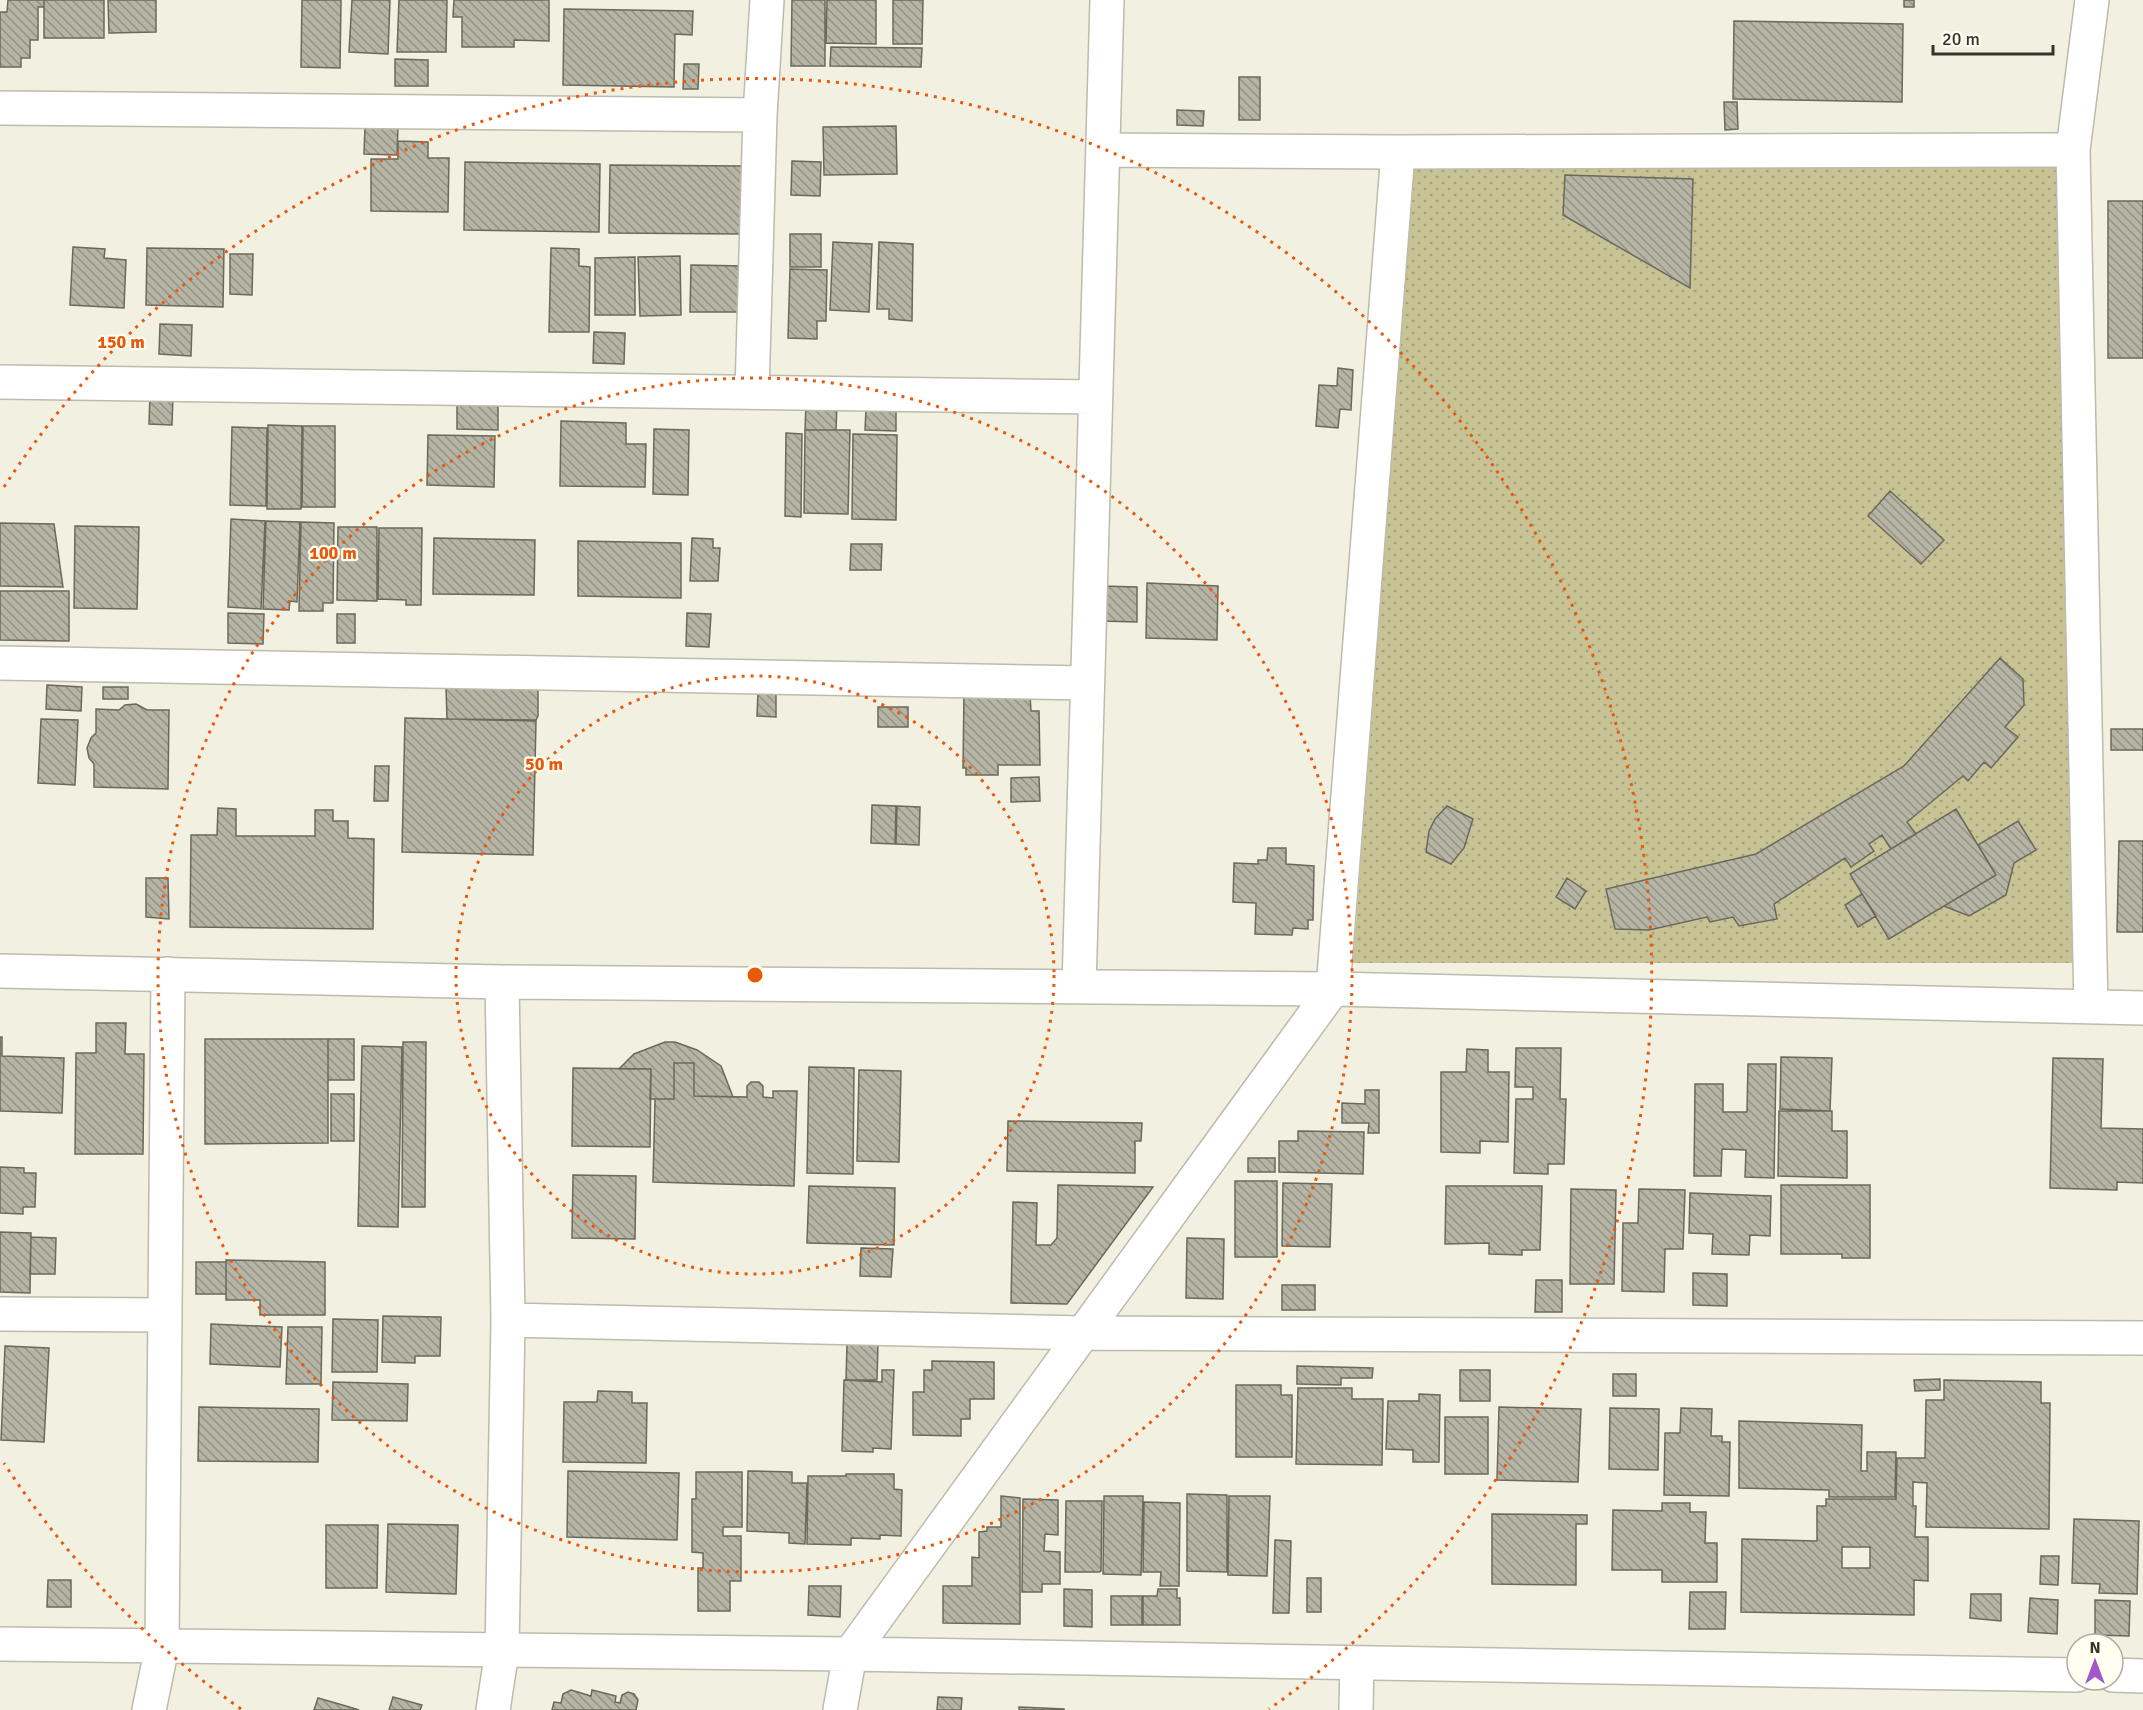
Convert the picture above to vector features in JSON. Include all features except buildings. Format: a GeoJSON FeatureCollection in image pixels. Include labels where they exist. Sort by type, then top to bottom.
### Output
{"type":"FeatureCollection","features":[{"type":"Feature","properties":{"kind":"street"},"geometry":{"type":"LineString","coordinates":[[752,392],[760,115],[767,0]]}},
{"type":"Feature","properties":{"kind":"street"},"geometry":{"type":"LineString","coordinates":[[1079,987],[1107,0]]}},
{"type":"Feature","properties":{"kind":"street"},"geometry":{"type":"LineString","coordinates":[[2091,1007],[2073,150],[2092,0]]}},
{"type":"Feature","properties":{"kind":"street"},"geometry":{"type":"LineString","coordinates":[[0,108],[760,115]]}},
{"type":"Feature","properties":{"kind":"street"},"geometry":{"type":"LineString","coordinates":[[1102,150],[1398,152],[2073,150]]}},
{"type":"Feature","properties":{"kind":"street"},"geometry":{"type":"LineString","coordinates":[[840,1710],[850,1654],[1333,990],[1398,152]]}},
{"type":"Feature","properties":{"kind":"street"},"geometry":{"type":"LineString","coordinates":[[0,382],[1095,397]]}},
{"type":"Feature","properties":{"kind":"street"},"geometry":{"type":"LineString","coordinates":[[0,663],[1087,684]]}},
{"type":"Feature","properties":{"kind":"street"},"geometry":{"type":"LineString","coordinates":[[0,971],[502,982],[1333,990],[2143,1008]]}},
{"type":"Feature","properties":{"kind":"street"},"geometry":{"type":"LineString","coordinates":[[149,1710],[162,1647],[168,974]]}},
{"type":"Feature","properties":{"kind":"street"},"geometry":{"type":"LineString","coordinates":[[493,1710],[502,1651],[508,1320],[502,982]]}},
{"type":"Feature","properties":{"kind":"street"},"geometry":{"type":"LineString","coordinates":[[0,1314],[165,1315]]}},
{"type":"Feature","properties":{"kind":"street"},"geometry":{"type":"LineString","coordinates":[[508,1320],[1082,1333],[2143,1338]]}},
{"type":"Feature","properties":{"kind":"street"},"geometry":{"type":"LineString","coordinates":[[0,1644],[850,1654],[2065,1674]]}},
{"type":"Feature","properties":{"kind":"street"},"geometry":{"type":"LineString","coordinates":[[1356,1710],[1357,1663]]}},
{"type":"Feature","properties":{"kind":"street"},"geometry":{"type":"LineString","coordinates":[[2125,1675],[2143,1676]]}},
{"type":"Feature","properties":{"kind":"shaded area"},"geometry":{"type":"Polygon","coordinates":[[[2057,164],[2073,963],[1353,963],[1413,168],[2057,164]]]}}]}
